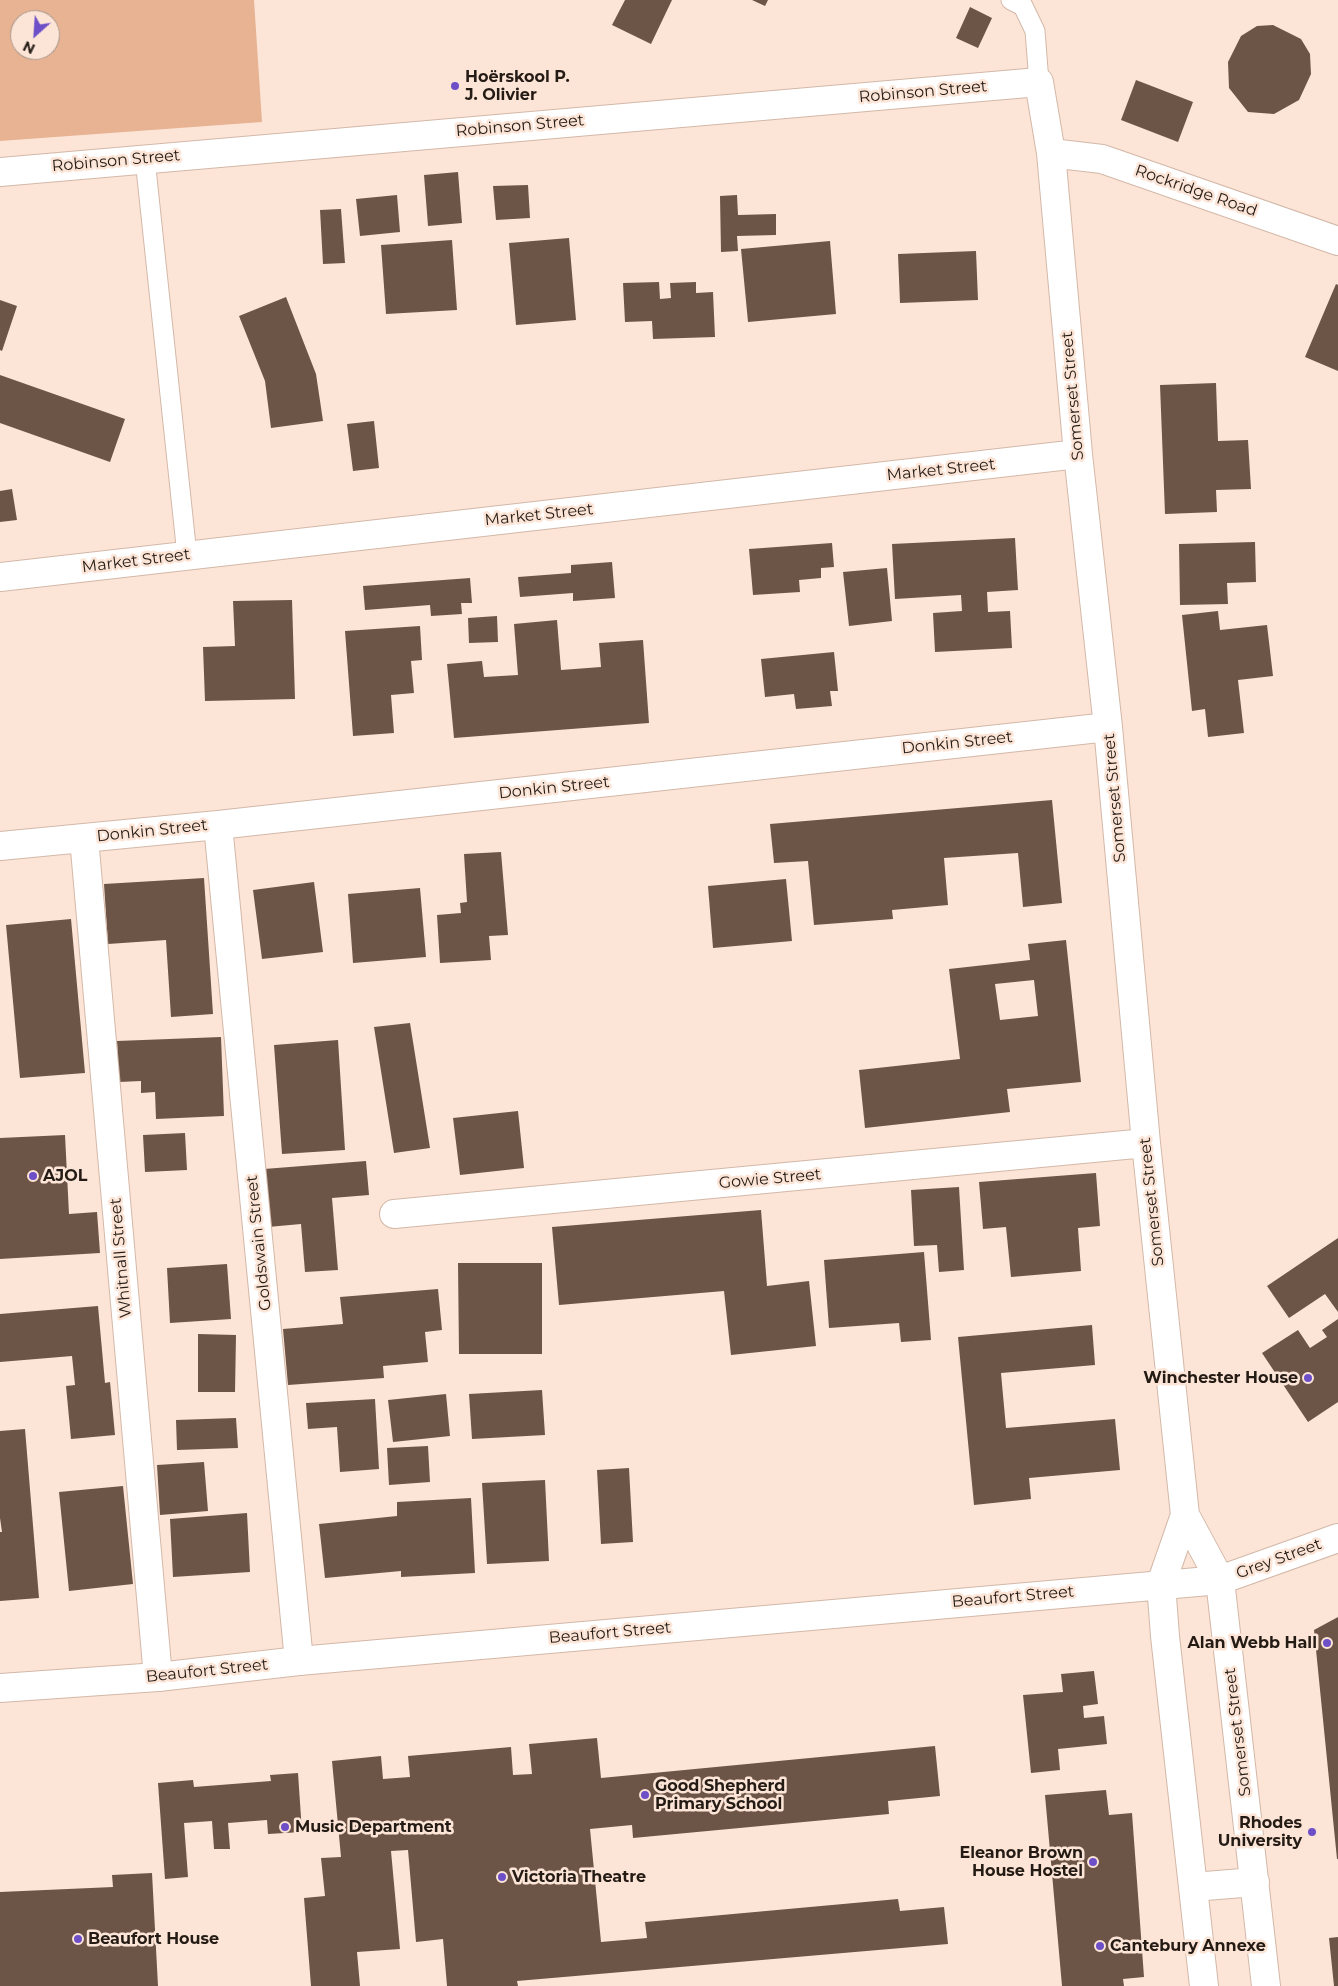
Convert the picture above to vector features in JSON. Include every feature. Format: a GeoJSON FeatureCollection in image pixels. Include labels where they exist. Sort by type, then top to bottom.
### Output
{"type":"FeatureCollection","features":[{"type":"Feature","properties":{"kind":"street","name":"Somerset Street"},"geometry":{"type":"LineString","coordinates":[[1039,82],[1051,153],[1078,454],[1108,727],[1146,1143],[1185,1516],[1220,1580],[1266,1986]]}},
{"type":"Feature","properties":{"kind":"street","name":"Robinson Street"},"geometry":{"type":"LineString","coordinates":[[0,172],[1039,82]]}},
{"type":"Feature","properties":{"kind":"street","name":"Rockridge Road"},"geometry":{"type":"LineString","coordinates":[[1051,153],[1102,159],[1338,241]]}},
{"type":"Feature","properties":{"kind":"street","name":"Market Street"},"geometry":{"type":"LineString","coordinates":[[0,577],[187,554],[1078,454]]}},
{"type":"Feature","properties":{"kind":"street","name":"Donkin Street"},"geometry":{"type":"LineString","coordinates":[[0,846],[218,825],[1108,727]]}},
{"type":"Feature","properties":{"kind":"street","name":"Goldswain Street"},"geometry":{"type":"LineString","coordinates":[[218,825],[299,1661]]}},
{"type":"Feature","properties":{"kind":"street","name":"Whitnall Street"},"geometry":{"type":"LineString","coordinates":[[84,838],[158,1677]]}},
{"type":"Feature","properties":{"kind":"street","name":"Gowie Street"},"geometry":{"type":"LineString","coordinates":[[394,1214],[1146,1143]]}},
{"type":"Feature","properties":{"kind":"street","name":"Somerset Street"},"geometry":{"type":"LineString","coordinates":[[1185,1516],[1161,1584],[1165,1636],[1204,1986]]}},
{"type":"Feature","properties":{"kind":"street","name":"Grey Street"},"geometry":{"type":"LineString","coordinates":[[1220,1580],[1338,1538]]}},
{"type":"Feature","properties":{"kind":"street","name":"Beaufort Street"},"geometry":{"type":"LineString","coordinates":[[0,1688],[158,1677],[299,1661],[1220,1580]]}},
{"type":"Feature","properties":{"kind":"street"},"geometry":{"type":"LineString","coordinates":[[1193,1887],[1255,1882]]}},
{"type":"Feature","properties":{"kind":"lane"},"geometry":{"type":"LineString","coordinates":[[1011,0],[1023,6],[1035,32],[1039,82]]}},
{"type":"Feature","properties":{"kind":"lane"},"geometry":{"type":"LineString","coordinates":[[145,159],[187,554]]}},
{"type":"Feature","properties":{"kind":"shaded area"},"geometry":{"type":"Polygon","coordinates":[[[0,0],[254,0],[262,122],[0,141],[0,0]]]}},
{"type":"Feature","properties":{"kind":"building"},"geometry":{"type":"Polygon","coordinates":[[[625,0],[672,0],[651,44],[612,25],[625,0]]]}},
{"type":"Feature","properties":{"kind":"building"},"geometry":{"type":"Polygon","coordinates":[[[752,0],[768,0],[765,6],[752,0]]]}},
{"type":"Feature","properties":{"kind":"building"},"geometry":{"type":"Polygon","coordinates":[[[970,7],[992,18],[978,48],[956,38],[970,7]]]}},
{"type":"Feature","properties":{"kind":"building"},"geometry":{"type":"Polygon","coordinates":[[[1273,25],[1301,39],[1310,54],[1311,74],[1299,100],[1274,114],[1248,112],[1229,88],[1228,62],[1241,36],[1257,26],[1273,25]]]}},
{"type":"Feature","properties":{"kind":"building"},"geometry":{"type":"Polygon","coordinates":[[[1136,80],[1193,102],[1178,142],[1121,120],[1136,80]]]}},
{"type":"Feature","properties":{"kind":"building"},"geometry":{"type":"Polygon","coordinates":[[[458,172],[462,223],[428,226],[424,175],[458,172]]]}},
{"type":"Feature","properties":{"kind":"building"},"geometry":{"type":"Polygon","coordinates":[[[528,185],[530,218],[496,220],[493,186],[528,185]]]}},
{"type":"Feature","properties":{"kind":"building"},"geometry":{"type":"Polygon","coordinates":[[[397,195],[400,232],[360,236],[356,199],[397,195]]]}},
{"type":"Feature","properties":{"kind":"building"},"geometry":{"type":"Polygon","coordinates":[[[737,195],[738,215],[776,214],[776,235],[737,236],[738,251],[721,252],[720,196],[737,195]]]}},
{"type":"Feature","properties":{"kind":"building"},"geometry":{"type":"Polygon","coordinates":[[[341,209],[345,263],[323,264],[320,210],[341,209]]]}},
{"type":"Feature","properties":{"kind":"building"},"geometry":{"type":"Polygon","coordinates":[[[569,238],[576,320],[516,325],[509,243],[569,238]]]}},
{"type":"Feature","properties":{"kind":"building"},"geometry":{"type":"Polygon","coordinates":[[[452,240],[457,310],[386,314],[381,245],[452,240]]]}},
{"type":"Feature","properties":{"kind":"building"},"geometry":{"type":"Polygon","coordinates":[[[830,241],[836,314],[748,322],[741,249],[830,241]]]}},
{"type":"Feature","properties":{"kind":"building"},"geometry":{"type":"Polygon","coordinates":[[[976,251],[978,300],[900,303],[898,254],[976,251]]]}},
{"type":"Feature","properties":{"kind":"building"},"geometry":{"type":"Polygon","coordinates":[[[659,282],[660,299],[671,298],[670,283],[696,282],[696,293],[713,292],[715,337],[653,339],[652,321],[625,322],[623,283],[659,282]]]}},
{"type":"Feature","properties":{"kind":"building"},"geometry":{"type":"Polygon","coordinates":[[[1336,284],[1338,285],[1338,371],[1305,357],[1336,284]]]}},
{"type":"Feature","properties":{"kind":"building"},"geometry":{"type":"Polygon","coordinates":[[[286,297],[316,374],[323,421],[271,428],[265,381],[239,316],[286,297]]]}},
{"type":"Feature","properties":{"kind":"building"},"geometry":{"type":"Polygon","coordinates":[[[0,300],[17,306],[2,351],[0,350],[0,300]]]}},
{"type":"Feature","properties":{"kind":"building"},"geometry":{"type":"Polygon","coordinates":[[[0,375],[125,419],[110,462],[0,423],[0,375]]]}},
{"type":"Feature","properties":{"kind":"building"},"geometry":{"type":"Polygon","coordinates":[[[1216,383],[1218,441],[1248,440],[1251,489],[1216,490],[1217,512],[1165,514],[1160,385],[1216,383]]]}},
{"type":"Feature","properties":{"kind":"building"},"geometry":{"type":"Polygon","coordinates":[[[374,421],[379,468],[353,471],[347,424],[374,421]]]}},
{"type":"Feature","properties":{"kind":"building"},"geometry":{"type":"Polygon","coordinates":[[[12,489],[17,520],[0,522],[0,491],[12,489]]]}},
{"type":"Feature","properties":{"kind":"building"},"geometry":{"type":"Polygon","coordinates":[[[1015,538],[1018,590],[987,592],[988,612],[1010,611],[1012,648],[935,652],[933,613],[962,611],[961,595],[895,599],[892,544],[1015,538]]]}},
{"type":"Feature","properties":{"kind":"building"},"geometry":{"type":"Polygon","coordinates":[[[1255,542],[1256,582],[1227,583],[1228,604],[1180,605],[1179,544],[1255,542]]]}},
{"type":"Feature","properties":{"kind":"building"},"geometry":{"type":"Polygon","coordinates":[[[832,543],[834,567],[821,568],[821,578],[799,580],[800,592],[753,595],[749,549],[832,543]]]}},
{"type":"Feature","properties":{"kind":"building"},"geometry":{"type":"Polygon","coordinates":[[[612,562],[615,598],[573,601],[573,593],[520,597],[518,577],[571,573],[571,565],[612,562]]]}},
{"type":"Feature","properties":{"kind":"building"},"geometry":{"type":"Polygon","coordinates":[[[887,568],[892,621],[849,626],[843,572],[887,568]]]}},
{"type":"Feature","properties":{"kind":"building"},"geometry":{"type":"Polygon","coordinates":[[[470,578],[472,603],[461,603],[462,614],[431,616],[430,605],[365,610],[363,586],[470,578]]]}},
{"type":"Feature","properties":{"kind":"building"},"geometry":{"type":"Polygon","coordinates":[[[292,600],[295,699],[205,701],[203,647],[235,646],[233,601],[292,600]]]}},
{"type":"Feature","properties":{"kind":"building"},"geometry":{"type":"Polygon","coordinates":[[[1218,611],[1220,630],[1267,625],[1273,676],[1238,680],[1244,733],[1208,737],[1205,709],[1192,711],[1182,615],[1218,611]]]}},
{"type":"Feature","properties":{"kind":"building"},"geometry":{"type":"Polygon","coordinates":[[[497,616],[498,642],[469,643],[468,618],[497,616]]]}},
{"type":"Feature","properties":{"kind":"building"},"geometry":{"type":"Polygon","coordinates":[[[557,620],[561,670],[601,667],[599,643],[643,640],[649,723],[454,738],[447,664],[482,661],[484,677],[518,675],[514,624],[557,620]]]}},
{"type":"Feature","properties":{"kind":"building"},"geometry":{"type":"Polygon","coordinates":[[[420,626],[422,660],[411,661],[414,693],[391,695],[394,733],[353,736],[345,631],[420,626]]]}},
{"type":"Feature","properties":{"kind":"building"},"geometry":{"type":"Polygon","coordinates":[[[834,652],[838,691],[830,691],[832,706],[796,709],[794,694],[765,697],[761,659],[834,652]]]}},
{"type":"Feature","properties":{"kind":"building"},"geometry":{"type":"Polygon","coordinates":[[[1052,800],[1062,903],[1023,907],[1018,853],[944,858],[948,905],[892,910],[893,919],[814,925],[808,861],[774,863],[770,824],[1052,800]]]}},
{"type":"Feature","properties":{"kind":"building"},"geometry":{"type":"Polygon","coordinates":[[[501,852],[508,935],[489,936],[491,960],[440,963],[437,915],[461,913],[460,903],[467,902],[464,854],[501,852]]]}},
{"type":"Feature","properties":{"kind":"building"},"geometry":{"type":"Polygon","coordinates":[[[204,878],[213,1014],[171,1017],[166,940],[108,944],[104,884],[204,878]]]}},
{"type":"Feature","properties":{"kind":"building"},"geometry":{"type":"Polygon","coordinates":[[[786,879],[792,941],[713,948],[708,886],[786,879]]]}},
{"type":"Feature","properties":{"kind":"building"},"geometry":{"type":"Polygon","coordinates":[[[314,882],[323,952],[262,959],[253,890],[314,882]]]}},
{"type":"Feature","properties":{"kind":"building"},"geometry":{"type":"Polygon","coordinates":[[[420,888],[426,957],[353,963],[348,894],[420,888]]]}},
{"type":"Feature","properties":{"kind":"building"},"geometry":{"type":"Polygon","coordinates":[[[71,919],[85,1073],[20,1078],[6,925],[71,919]]]}},
{"type":"Feature","properties":{"kind":"building"},"geometry":{"type":"Polygon","coordinates":[[[1066,940],[1081,1082],[1007,1089],[1010,1112],[865,1128],[859,1070],[960,1059],[949,969],[1030,960],[1028,944],[1066,940]],[[1034,980],[995,984],[1000,1020],[1038,1016],[1034,980]]]}},
{"type":"Feature","properties":{"kind":"building"},"geometry":{"type":"Polygon","coordinates":[[[410,1023],[430,1148],[394,1153],[374,1027],[410,1023]]]}},
{"type":"Feature","properties":{"kind":"building"},"geometry":{"type":"Polygon","coordinates":[[[221,1037],[224,1116],[156,1119],[155,1092],[141,1093],[141,1081],[119,1082],[117,1041],[221,1037]]]}},
{"type":"Feature","properties":{"kind":"building"},"geometry":{"type":"Polygon","coordinates":[[[338,1040],[345,1150],[282,1154],[274,1045],[338,1040]]]}},
{"type":"Feature","properties":{"kind":"building"},"geometry":{"type":"Polygon","coordinates":[[[518,1111],[524,1168],[460,1175],[453,1118],[518,1111]]]}},
{"type":"Feature","properties":{"kind":"building"},"geometry":{"type":"Polygon","coordinates":[[[185,1133],[187,1170],[145,1172],[143,1135],[185,1133]]]}},
{"type":"Feature","properties":{"kind":"building"},"geometry":{"type":"Polygon","coordinates":[[[65,1135],[69,1214],[97,1212],[100,1253],[0,1259],[0,1138],[65,1135]]]}},
{"type":"Feature","properties":{"kind":"building"},"geometry":{"type":"Polygon","coordinates":[[[366,1161],[369,1195],[332,1198],[338,1270],[305,1272],[301,1224],[268,1227],[264,1169],[366,1161]]]}},
{"type":"Feature","properties":{"kind":"building"},"geometry":{"type":"Polygon","coordinates":[[[1096,1173],[1100,1226],[1078,1228],[1081,1271],[1011,1277],[1006,1227],[983,1229],[979,1182],[1096,1173]]]}},
{"type":"Feature","properties":{"kind":"building"},"geometry":{"type":"Polygon","coordinates":[[[959,1187],[964,1270],[939,1272],[937,1245],[914,1246],[911,1190],[959,1187]]]}},
{"type":"Feature","properties":{"kind":"building"},"geometry":{"type":"Polygon","coordinates":[[[761,1210],[767,1286],[809,1281],[816,1346],[731,1355],[724,1291],[559,1305],[552,1227],[761,1210]]]}},
{"type":"Feature","properties":{"kind":"building"},"geometry":{"type":"Polygon","coordinates":[[[1338,1238],[1338,1312],[1325,1294],[1289,1318],[1267,1286],[1338,1238]]]}},
{"type":"Feature","properties":{"kind":"building"},"geometry":{"type":"Polygon","coordinates":[[[924,1252],[931,1340],[901,1342],[899,1323],[829,1328],[824,1260],[924,1252]]]}},
{"type":"Feature","properties":{"kind":"building"},"geometry":{"type":"Polygon","coordinates":[[[458,1263],[542,1263],[542,1354],[459,1354],[458,1263]]]}},
{"type":"Feature","properties":{"kind":"building"},"geometry":{"type":"Polygon","coordinates":[[[227,1264],[231,1319],[170,1323],[167,1268],[227,1264]]]}},
{"type":"Feature","properties":{"kind":"building"},"geometry":{"type":"Polygon","coordinates":[[[438,1289],[442,1330],[425,1332],[428,1362],[383,1366],[384,1378],[288,1385],[283,1329],[343,1324],[340,1297],[438,1289]]]}},
{"type":"Feature","properties":{"kind":"building"},"geometry":{"type":"Polygon","coordinates":[[[98,1306],[105,1383],[110,1382],[115,1435],[71,1439],[66,1386],[75,1385],[72,1356],[0,1362],[0,1314],[98,1306]]]}},
{"type":"Feature","properties":{"kind":"building","name":"Winchester House"},"geometry":{"type":"Polygon","coordinates":[[[1338,1319],[1338,1402],[1308,1422],[1262,1353],[1298,1330],[1310,1348],[1327,1337],[1322,1330],[1338,1319]]]}},
{"type":"Feature","properties":{"kind":"building"},"geometry":{"type":"Polygon","coordinates":[[[1092,1325],[1095,1365],[1001,1373],[1006,1428],[1115,1419],[1120,1470],[1029,1478],[1031,1499],[974,1505],[958,1337],[1092,1325]]]}},
{"type":"Feature","properties":{"kind":"building"},"geometry":{"type":"Polygon","coordinates":[[[198,1334],[236,1335],[235,1392],[198,1392],[198,1334]]]}},
{"type":"Feature","properties":{"kind":"building"},"geometry":{"type":"Polygon","coordinates":[[[542,1390],[545,1435],[472,1439],[469,1394],[542,1390]]]}},
{"type":"Feature","properties":{"kind":"building"},"geometry":{"type":"Polygon","coordinates":[[[446,1394],[450,1436],[393,1442],[388,1400],[446,1394]]]}},
{"type":"Feature","properties":{"kind":"building"},"geometry":{"type":"Polygon","coordinates":[[[375,1399],[379,1469],[340,1472],[337,1427],[308,1429],[306,1403],[375,1399]]]}},
{"type":"Feature","properties":{"kind":"building"},"geometry":{"type":"Polygon","coordinates":[[[236,1418],[238,1448],[177,1450],[176,1420],[236,1418]]]}},
{"type":"Feature","properties":{"kind":"building"},"geometry":{"type":"Polygon","coordinates":[[[25,1429],[39,1598],[0,1601],[0,1532],[2,1532],[0,1518],[0,1431],[25,1429]]]}},
{"type":"Feature","properties":{"kind":"building"},"geometry":{"type":"Polygon","coordinates":[[[428,1446],[430,1482],[389,1485],[387,1448],[428,1446]]]}},
{"type":"Feature","properties":{"kind":"building"},"geometry":{"type":"Polygon","coordinates":[[[204,1462],[208,1511],[160,1515],[157,1465],[204,1462]]]}},
{"type":"Feature","properties":{"kind":"building"},"geometry":{"type":"Polygon","coordinates":[[[629,1468],[633,1542],[601,1544],[597,1470],[629,1468]]]}},
{"type":"Feature","properties":{"kind":"building"},"geometry":{"type":"Polygon","coordinates":[[[545,1480],[549,1561],[487,1564],[482,1483],[545,1480]]]}},
{"type":"Feature","properties":{"kind":"building"},"geometry":{"type":"Polygon","coordinates":[[[123,1486],[133,1584],[69,1591],[59,1492],[123,1486]]]}},
{"type":"Feature","properties":{"kind":"building"},"geometry":{"type":"Polygon","coordinates":[[[471,1498],[475,1573],[401,1577],[401,1571],[325,1578],[319,1524],[397,1516],[397,1502],[471,1498]]]}},
{"type":"Feature","properties":{"kind":"building"},"geometry":{"type":"Polygon","coordinates":[[[247,1513],[250,1572],[173,1577],[170,1519],[247,1513]]]}},
{"type":"Feature","properties":{"kind":"building"},"geometry":{"type":"Polygon","coordinates":[[[1338,1617],[1338,1859],[1337,1859],[1314,1630],[1338,1617]]]}},
{"type":"Feature","properties":{"kind":"building"},"geometry":{"type":"Polygon","coordinates":[[[1094,1671],[1098,1704],[1083,1706],[1084,1718],[1104,1716],[1107,1744],[1058,1749],[1060,1770],[1031,1773],[1023,1695],[1063,1692],[1061,1674],[1094,1671]]]}},
{"type":"Feature","properties":{"kind":"building","name":"Victoria Theatre"},"geometry":{"type":"Polygon","coordinates":[[[597,1738],[601,1778],[935,1746],[940,1796],[888,1801],[889,1814],[633,1838],[632,1825],[590,1829],[601,1942],[647,1938],[645,1922],[898,1899],[900,1911],[944,1907],[948,1944],[517,1981],[518,1986],[447,1986],[443,1939],[416,1942],[408,1850],[391,1851],[400,1949],[357,1952],[360,1986],[311,1986],[304,1898],[325,1896],[321,1858],[341,1857],[332,1761],[381,1756],[383,1779],[410,1777],[408,1756],[511,1747],[513,1775],[532,1774],[529,1744],[597,1738]]]}},
{"type":"Feature","properties":{"kind":"building","name":"Music Department"},"geometry":{"type":"Polygon","coordinates":[[[298,1773],[302,1832],[268,1834],[267,1820],[228,1823],[230,1849],[214,1849],[212,1821],[184,1823],[188,1877],[165,1879],[158,1783],[193,1780],[194,1787],[271,1781],[270,1775],[298,1773]]]}},
{"type":"Feature","properties":{"kind":"building","name":"Eleanor Brown House Hostel"},"geometry":{"type":"Polygon","coordinates":[[[1106,1790],[1109,1815],[1132,1813],[1144,1977],[1123,1979],[1124,1986],[1062,1986],[1045,1795],[1106,1790]]]}},
{"type":"Feature","properties":{"kind":"building","name":"Beaufort House"},"geometry":{"type":"Polygon","coordinates":[[[152,1873],[158,1986],[0,1986],[0,1892],[113,1887],[112,1875],[152,1873]]]}},
{"type":"Feature","properties":{"kind":"building"},"geometry":{"type":"Polygon","coordinates":[[[1338,1937],[1338,1986],[1334,1986],[1329,1938],[1338,1937]]]}},
{"type":"Feature","properties":{"kind":"place","name":"Hoërskool P. J. Olivier"},"geometry":{"type":"Point","coordinates":[455,86]}},
{"type":"Feature","properties":{"kind":"place","name":"AJOL"},"geometry":{"type":"Point","coordinates":[33,1176]}},
{"type":"Feature","properties":{"kind":"place","name":"Winchester House"},"geometry":{"type":"Point","coordinates":[1308,1378]}},
{"type":"Feature","properties":{"kind":"place","name":"Alan Webb Hall"},"geometry":{"type":"Point","coordinates":[1327,1643]}},
{"type":"Feature","properties":{"kind":"place","name":"Good Shepherd Primary School"},"geometry":{"type":"Point","coordinates":[645,1795]}},
{"type":"Feature","properties":{"kind":"place","name":"Music Department"},"geometry":{"type":"Point","coordinates":[285,1827]}},
{"type":"Feature","properties":{"kind":"place","name":"Rhodes University"},"geometry":{"type":"Point","coordinates":[1312,1832]}},
{"type":"Feature","properties":{"kind":"place","name":"Eleanor Brown House Hostel"},"geometry":{"type":"Point","coordinates":[1093,1862]}},
{"type":"Feature","properties":{"kind":"place","name":"Victoria Theatre"},"geometry":{"type":"Point","coordinates":[502,1877]}},
{"type":"Feature","properties":{"kind":"place","name":"Beaufort House"},"geometry":{"type":"Point","coordinates":[78,1939]}},
{"type":"Feature","properties":{"kind":"place","name":"Cantebury Annexe"},"geometry":{"type":"Point","coordinates":[1100,1946]}}]}
